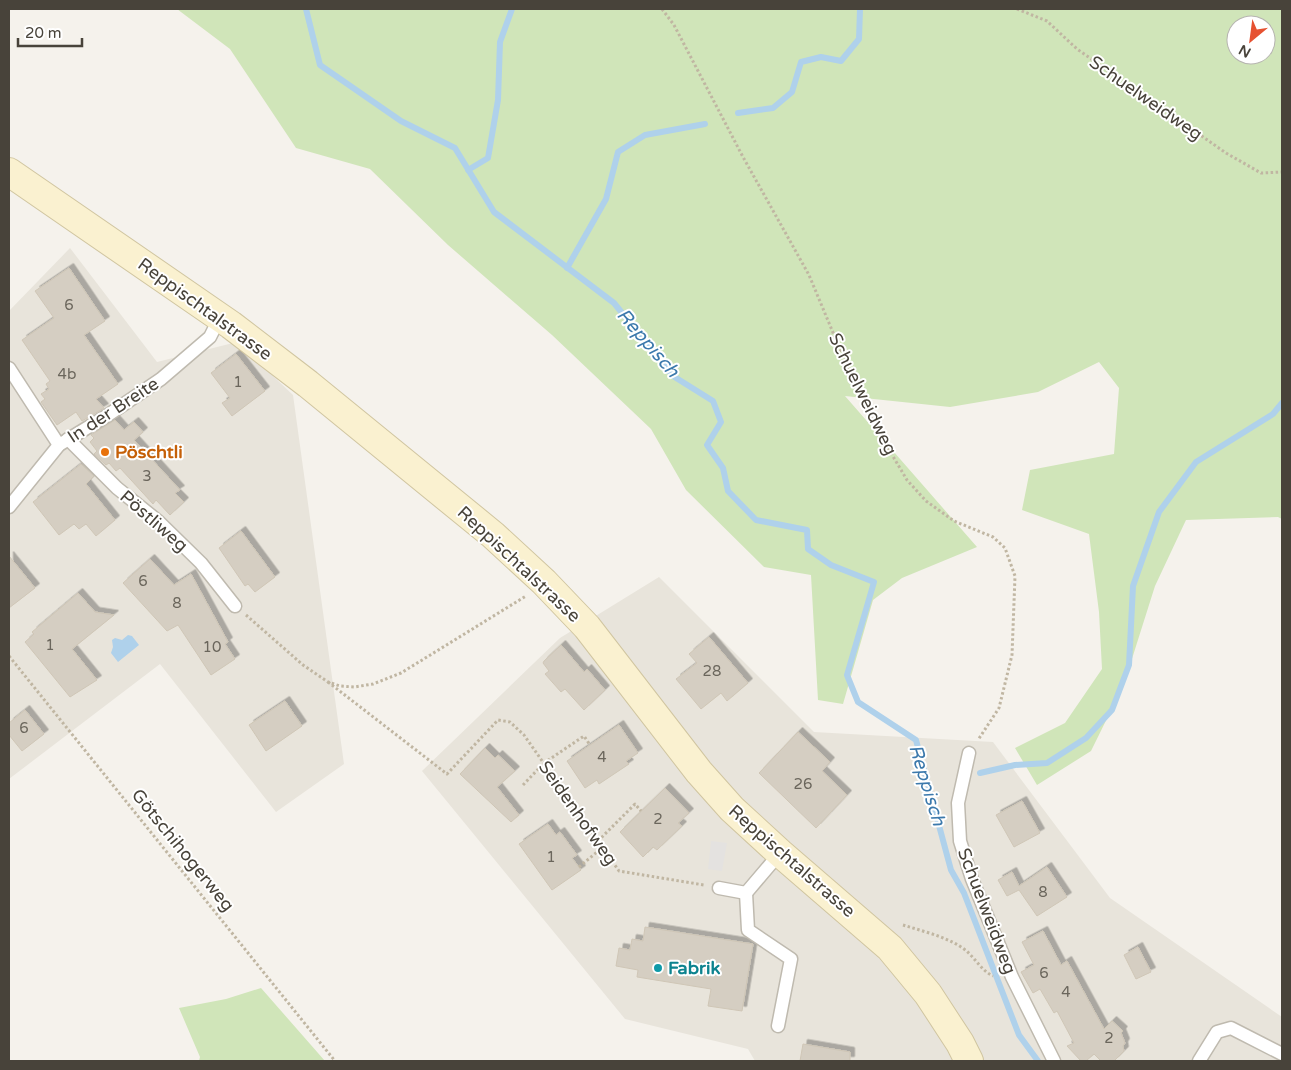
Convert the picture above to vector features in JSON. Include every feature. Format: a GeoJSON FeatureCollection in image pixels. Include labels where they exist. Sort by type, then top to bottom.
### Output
{"type":"FeatureCollection","features":[{"type":"Feature","properties":{"kind":"main road","name":"Reppischtalstrasse"},"geometry":{"type":"LineString","coordinates":[[9,172],[220,318],[308,384],[494,535],[544,582],[587,627],[699,772],[732,809],[890,948],[928,994],[960,1043],[969,1061]]}},
{"type":"Feature","properties":{"kind":"lane","name":"In der Breite"},"geometry":{"type":"LineString","coordinates":[[9,507],[64,442],[161,379],[210,336],[220,318]]}},
{"type":"Feature","properties":{"kind":"lane","name":"Pöstliweg"},"geometry":{"type":"LineString","coordinates":[[9,368],[64,442],[158,521],[201,563],[235,606]]}},
{"type":"Feature","properties":{"kind":"lane","name":"Schuelweidweg"},"geometry":{"type":"LineString","coordinates":[[969,753],[958,803],[960,841],[972,879],[1012,977],[1054,1061]]}},
{"type":"Feature","properties":{"kind":"lane"},"geometry":{"type":"LineString","coordinates":[[778,1026],[791,959],[748,930],[746,892],[780,853]]}},
{"type":"Feature","properties":{"kind":"lane"},"geometry":{"type":"LineString","coordinates":[[720,888],[746,892]]}},
{"type":"Feature","properties":{"kind":"lane"},"geometry":{"type":"LineString","coordinates":[[1199,1061],[1217,1032],[1231,1028],[1282,1054]]}},
{"type":"Feature","properties":{"kind":"path","name":"Schuelweidweg"},"geometry":{"type":"LineString","coordinates":[[662,9],[674,25],[743,157],[809,275],[854,383],[875,426],[907,480],[926,501],[954,521],[993,537],[1005,548],[1015,576],[1012,655],[998,708],[969,753]]}},
{"type":"Feature","properties":{"kind":"path","name":"Schuelweidweg"},"geometry":{"type":"LineString","coordinates":[[1017,9],[1047,21],[1076,49],[1226,153],[1261,173],[1282,172]]}},
{"type":"Feature","properties":{"kind":"path"},"geometry":{"type":"LineString","coordinates":[[235,606],[303,665],[328,682],[340,686],[354,687],[388,679],[527,596]]}},
{"type":"Feature","properties":{"kind":"path","name":"Götschihogerweg"},"geometry":{"type":"LineString","coordinates":[[9,656],[335,1061]]}},
{"type":"Feature","properties":{"kind":"path","name":"Seidenhofweg"},"geometry":{"type":"LineString","coordinates":[[328,682],[447,774],[498,720],[510,722],[524,735],[619,871],[720,888]]}},
{"type":"Feature","properties":{"kind":"path"},"geometry":{"type":"LineString","coordinates":[[523,785],[544,763],[584,736],[590,745]]}},
{"type":"Feature","properties":{"kind":"path"},"geometry":{"type":"LineString","coordinates":[[598,841],[635,804],[642,811]]}},
{"type":"Feature","properties":{"kind":"path"},"geometry":{"type":"LineString","coordinates":[[579,867],[603,847]]}},
{"type":"Feature","properties":{"kind":"path"},"geometry":{"type":"LineString","coordinates":[[902,925],[961,947],[987,973],[993,976]]}},
{"type":"Feature","properties":{"kind":"shaded area"},"geometry":{"type":"Polygon","coordinates":[[[70,248],[157,362],[237,342],[293,395],[344,764],[276,812],[160,664],[9,779],[9,311],[70,248]]]}},
{"type":"Feature","properties":{"kind":"shaded area"},"geometry":{"type":"Polygon","coordinates":[[[659,577],[814,732],[993,742],[1110,898],[1282,1017],[1282,1061],[755,1061],[748,1049],[625,1019],[422,771],[560,638],[659,577]]]}},
{"type":"Feature","properties":{"kind":"shaded area"},"geometry":{"type":"Polygon","coordinates":[[[711,841],[727,843],[722,871],[708,869],[711,841]]]}},
{"type":"Feature","properties":{"kind":"green space"},"geometry":{"type":"Polygon","coordinates":[[[177,9],[1282,9],[1282,519],[1278,517],[1186,520],[1155,586],[1124,684],[1091,751],[1037,785],[1015,748],[1065,723],[1102,669],[1099,612],[1089,534],[1022,510],[1030,470],[1114,454],[1119,388],[1099,362],[1038,392],[950,407],[845,396],[977,547],[902,578],[873,600],[843,704],[818,700],[811,575],[764,567],[686,490],[651,429],[552,335],[448,245],[370,169],[296,148],[230,49],[177,9]]]}},
{"type":"Feature","properties":{"kind":"green space"},"geometry":{"type":"Polygon","coordinates":[[[261,988],[325,1061],[199,1061],[200,1057],[179,1008],[226,999],[261,988]]]}},
{"type":"Feature","properties":{"kind":"water"},"geometry":{"type":"Polygon","coordinates":[[[128,635],[132,636],[139,645],[118,662],[111,653],[113,647],[112,640],[115,638],[122,640],[128,635]]]}},
{"type":"Feature","properties":{"kind":"building"},"geometry":{"type":"Polygon","coordinates":[[[69,268],[105,321],[84,335],[118,384],[96,399],[104,408],[82,421],[76,412],[57,425],[41,402],[45,399],[41,394],[49,389],[46,384],[50,381],[22,340],[54,318],[35,291],[69,268]]]}},
{"type":"Feature","properties":{"kind":"building"},"geometry":{"type":"Polygon","coordinates":[[[236,354],[265,391],[232,416],[222,403],[230,398],[211,373],[236,354]]]}},
{"type":"Feature","properties":{"kind":"building"},"geometry":{"type":"Polygon","coordinates":[[[115,420],[124,430],[134,422],[143,432],[134,440],[180,490],[175,493],[184,502],[170,515],[156,500],[153,504],[120,468],[116,471],[109,463],[106,465],[94,454],[97,451],[90,442],[94,438],[91,435],[115,420]]]}},
{"type":"Feature","properties":{"kind":"building"},"geometry":{"type":"Polygon","coordinates":[[[81,464],[94,476],[86,484],[115,520],[96,536],[86,524],[79,529],[74,524],[59,535],[33,502],[81,464]]]}},
{"type":"Feature","properties":{"kind":"building"},"geometry":{"type":"Polygon","coordinates":[[[241,531],[275,577],[255,592],[248,584],[245,586],[219,548],[241,531]]]}},
{"type":"Feature","properties":{"kind":"building"},"geometry":{"type":"Polygon","coordinates":[[[9,556],[35,588],[9,608],[9,556]]]}},
{"type":"Feature","properties":{"kind":"building"},"geometry":{"type":"Polygon","coordinates":[[[150,559],[174,585],[191,574],[228,642],[225,644],[235,659],[211,675],[178,625],[167,631],[123,583],[150,559]]]}},
{"type":"Feature","properties":{"kind":"building"},"geometry":{"type":"Polygon","coordinates":[[[78,593],[95,612],[114,615],[72,649],[97,680],[70,697],[25,642],[34,634],[32,632],[78,593]]]}},
{"type":"Feature","properties":{"kind":"building"},"geometry":{"type":"Polygon","coordinates":[[[709,637],[748,683],[727,701],[721,693],[701,709],[676,679],[697,663],[689,654],[709,637]]]}},
{"type":"Feature","properties":{"kind":"building"},"geometry":{"type":"Polygon","coordinates":[[[561,645],[584,672],[587,669],[605,690],[584,710],[565,689],[561,692],[545,674],[549,671],[543,663],[544,661],[561,645]]]}},
{"type":"Feature","properties":{"kind":"building"},"geometry":{"type":"Polygon","coordinates":[[[285,701],[302,726],[266,751],[249,725],[285,701]]]}},
{"type":"Feature","properties":{"kind":"building"},"geometry":{"type":"Polygon","coordinates":[[[25,710],[44,734],[22,751],[9,735],[9,723],[25,710]]]}},
{"type":"Feature","properties":{"kind":"building"},"geometry":{"type":"Polygon","coordinates":[[[619,725],[638,753],[626,761],[629,764],[599,784],[597,780],[585,788],[567,761],[619,725]]]}},
{"type":"Feature","properties":{"kind":"building"},"geometry":{"type":"Polygon","coordinates":[[[798,732],[830,762],[822,771],[847,795],[816,828],[759,773],[798,732]]]}},
{"type":"Feature","properties":{"kind":"building"},"geometry":{"type":"Polygon","coordinates":[[[485,748],[495,758],[498,755],[515,771],[497,787],[519,815],[511,822],[460,774],[485,748]]]}},
{"type":"Feature","properties":{"kind":"building"},"geometry":{"type":"Polygon","coordinates":[[[665,788],[689,813],[678,823],[682,826],[657,850],[653,847],[643,857],[620,832],[665,788]]]}},
{"type":"Feature","properties":{"kind":"building"},"geometry":{"type":"Polygon","coordinates":[[[1022,801],[1040,833],[1014,847],[996,815],[1022,801]]]}},
{"type":"Feature","properties":{"kind":"building"},"geometry":{"type":"Polygon","coordinates":[[[548,824],[556,835],[560,832],[577,855],[572,858],[581,870],[552,890],[519,844],[548,824]]]}},
{"type":"Feature","properties":{"kind":"building"},"geometry":{"type":"Polygon","coordinates":[[[1047,867],[1067,897],[1037,916],[1019,890],[1007,896],[998,880],[1012,872],[1019,886],[1047,867]]]}},
{"type":"Feature","properties":{"kind":"building","name":"Fabrik"},"geometry":{"type":"Polygon","coordinates":[[[645,927],[753,944],[742,1011],[708,1006],[711,989],[637,977],[638,970],[616,966],[619,948],[630,950],[632,939],[643,941],[645,927]]]}},
{"type":"Feature","properties":{"kind":"building"},"geometry":{"type":"Polygon","coordinates":[[[1043,931],[1061,965],[1067,961],[1104,1029],[1112,1021],[1123,1031],[1121,1033],[1125,1043],[1123,1046],[1124,1051],[1114,1061],[1101,1061],[1094,1054],[1086,1061],[1081,1061],[1067,1046],[1074,1043],[1057,1011],[1054,1013],[1040,989],[1033,993],[1021,972],[1034,965],[1022,942],[1043,931]]]}},
{"type":"Feature","properties":{"kind":"building"},"geometry":{"type":"Polygon","coordinates":[[[1138,947],[1151,972],[1136,979],[1124,955],[1138,947]]]}},
{"type":"Feature","properties":{"kind":"building"},"geometry":{"type":"Polygon","coordinates":[[[803,1044],[850,1052],[850,1061],[800,1061],[803,1044]]]}},
{"type":"Feature","properties":{"kind":"waterway","name":"Reppisch"},"geometry":{"type":"LineString","coordinates":[[306,9],[320,65],[401,121],[455,148],[494,212],[614,303],[673,376],[713,401],[721,422],[707,445],[723,468],[728,491],[756,520],[807,530],[808,549],[831,565],[874,582],[847,675],[858,702],[916,740],[951,870],[964,893],[1019,1035],[1038,1061]]}},
{"type":"Feature","properties":{"kind":"waterway"},"geometry":{"type":"LineString","coordinates":[[468,170],[488,158],[498,100],[500,42],[512,9]]}},
{"type":"Feature","properties":{"kind":"waterway"},"geometry":{"type":"LineString","coordinates":[[738,113],[773,108],[792,92],[801,62],[821,57],[841,61],[859,39],[860,9]]}},
{"type":"Feature","properties":{"kind":"waterway"},"geometry":{"type":"LineString","coordinates":[[567,268],[606,199],[618,152],[645,135],[705,124]]}},
{"type":"Feature","properties":{"kind":"waterway"},"geometry":{"type":"LineString","coordinates":[[980,773],[1015,765],[1047,763],[1086,738],[1112,710],[1129,665],[1133,586],[1159,512],[1196,462],[1273,414],[1282,403]]}},
{"type":"Feature","properties":{"kind":"place","name":"Pöschtli"},"geometry":{"type":"Point","coordinates":[105,452]}},
{"type":"Feature","properties":{"kind":"place","name":"Fabrik"},"geometry":{"type":"Point","coordinates":[658,968]}}]}
